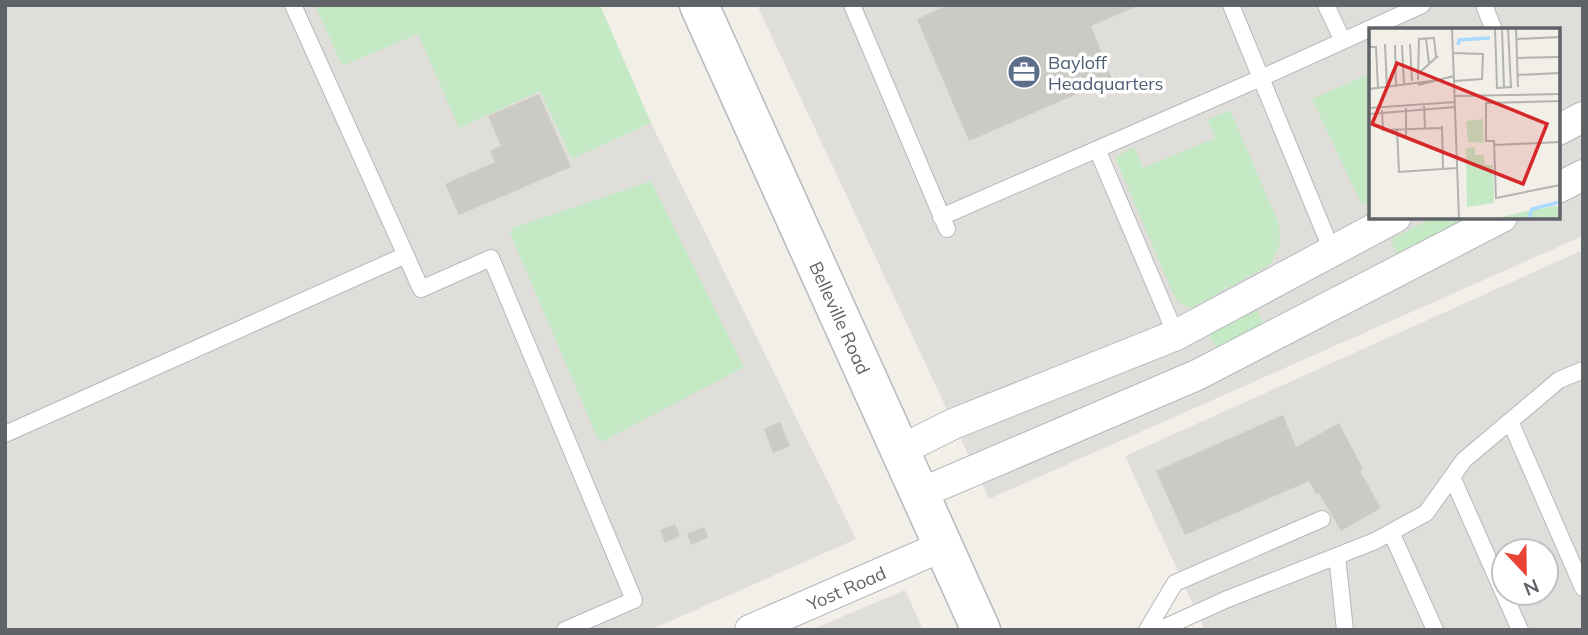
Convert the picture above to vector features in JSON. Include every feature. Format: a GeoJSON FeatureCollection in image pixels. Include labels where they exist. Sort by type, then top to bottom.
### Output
{"type":"FeatureCollection","features":[{"type":"Feature","properties":{"kind":"main road","name":"Belleville Road"},"geometry":{"type":"LineString","coordinates":[[699,5],[981,630]]}},
{"type":"Feature","properties":{"kind":"street"},"geometry":{"type":"LineString","coordinates":[[1560,129],[1583,117]]}},
{"type":"Feature","properties":{"kind":"street"},"geometry":{"type":"LineString","coordinates":[[899,451],[953,424],[1176,335],[1392,219]]}},
{"type":"Feature","properties":{"kind":"street"},"geometry":{"type":"LineString","coordinates":[[919,494],[1197,374],[1498,219]]}},
{"type":"Feature","properties":{"kind":"street"},"geometry":{"type":"LineString","coordinates":[[1332,251],[1354,293]]}},
{"type":"Feature","properties":{"kind":"street"},"geometry":{"type":"LineString","coordinates":[[1176,335],[1197,374]]}},
{"type":"Feature","properties":{"kind":"street","name":"Yost Road"},"geometry":{"type":"LineString","coordinates":[[750,630],[943,546]]}},
{"type":"Feature","properties":{"kind":"lane"},"geometry":{"type":"LineString","coordinates":[[293,5],[421,289],[491,258],[634,600],[565,630]]}},
{"type":"Feature","properties":{"kind":"lane"},"geometry":{"type":"LineString","coordinates":[[852,5],[944,223],[1097,149],[1369,29]]}},
{"type":"Feature","properties":{"kind":"lane"},"geometry":{"type":"LineString","coordinates":[[1231,5],[1332,251]]}},
{"type":"Feature","properties":{"kind":"lane"},"geometry":{"type":"LineString","coordinates":[[1326,5],[1343,41]]}},
{"type":"Feature","properties":{"kind":"lane"},"geometry":{"type":"LineString","coordinates":[[1372,28],[1422,5]]}},
{"type":"Feature","properties":{"kind":"lane"},"geometry":{"type":"LineString","coordinates":[[1484,5],[1493,28]]}},
{"type":"Feature","properties":{"kind":"lane"},"geometry":{"type":"LineString","coordinates":[[1097,149],[1176,335]]}},
{"type":"Feature","properties":{"kind":"lane"},"geometry":{"type":"LineString","coordinates":[[5,434],[407,255]]}},
{"type":"Feature","properties":{"kind":"lane"},"geometry":{"type":"LineString","coordinates":[[1159,630],[1225,600],[1337,556],[1426,513],[1464,460],[1559,380],[1582,372]]}},
{"type":"Feature","properties":{"kind":"lane"},"geometry":{"type":"LineString","coordinates":[[1510,421],[1583,588]]}},
{"type":"Feature","properties":{"kind":"lane"},"geometry":{"type":"LineString","coordinates":[[1452,477],[1520,630]]}},
{"type":"Feature","properties":{"kind":"lane"},"geometry":{"type":"LineString","coordinates":[[1147,630],[1175,583],[1322,519]]}},
{"type":"Feature","properties":{"kind":"lane"},"geometry":{"type":"LineString","coordinates":[[1391,532],[1435,630]]}},
{"type":"Feature","properties":{"kind":"lane"},"geometry":{"type":"LineString","coordinates":[[1337,556],[1345,630]]}},
{"type":"Feature","properties":{"kind":"shaded area"},"geometry":{"type":"Polygon","coordinates":[[[5,5],[315,5],[342,66],[417,34],[541,91],[572,159],[651,123],[856,539],[650,630],[5,630],[5,5]]]}},
{"type":"Feature","properties":{"kind":"shaded area"},"geometry":{"type":"Polygon","coordinates":[[[757,5],[1583,5],[1583,236],[989,499],[757,5]]]}},
{"type":"Feature","properties":{"kind":"shaded area"},"geometry":{"type":"Polygon","coordinates":[[[1583,250],[1583,630],[1205,630],[1125,456],[1583,250]]]}},
{"type":"Feature","properties":{"kind":"shaded area"},"geometry":{"type":"Polygon","coordinates":[[[905,590],[923,630],[811,630],[905,590]]]}},
{"type":"Feature","properties":{"kind":"green space"},"geometry":{"type":"Polygon","coordinates":[[[315,5],[600,5],[651,123],[572,159],[540,91],[459,128],[418,34],[342,66],[315,5]]]}},
{"type":"Feature","properties":{"kind":"green space"},"geometry":{"type":"Polygon","coordinates":[[[1369,74],[1369,206],[1361,203],[1312,99],[1369,74]]]}},
{"type":"Feature","properties":{"kind":"green space"},"geometry":{"type":"Polygon","coordinates":[[[1230,110],[1279,224],[1280,244],[1271,264],[1192,308],[1175,298],[1115,157],[1134,147],[1143,168],[1215,138],[1208,120],[1230,110]]]}},
{"type":"Feature","properties":{"kind":"green space"},"geometry":{"type":"Polygon","coordinates":[[[651,181],[744,367],[602,442],[597,437],[510,233],[512,228],[651,181]]]}},
{"type":"Feature","properties":{"kind":"green space"},"geometry":{"type":"Polygon","coordinates":[[[1429,219],[1463,219],[1397,254],[1390,240],[1429,219]]]}},
{"type":"Feature","properties":{"kind":"green space"},"geometry":{"type":"Polygon","coordinates":[[[1257,309],[1263,324],[1216,347],[1207,333],[1257,309]]]}},
{"type":"Feature","properties":{"kind":"building","name":"Bayloff Headquarters"},"geometry":{"type":"Polygon","coordinates":[[[948,5],[1140,5],[1091,26],[1112,79],[969,141],[917,19],[948,5]]]}},
{"type":"Feature","properties":{"kind":"building"},"geometry":{"type":"Polygon","coordinates":[[[539,94],[571,167],[459,215],[445,184],[495,162],[490,151],[501,146],[488,116],[539,94]]]}},
{"type":"Feature","properties":{"kind":"building"},"geometry":{"type":"Polygon","coordinates":[[[1283,415],[1296,447],[1339,423],[1363,469],[1360,471],[1381,508],[1341,531],[1309,481],[1185,535],[1156,471],[1283,415]]]}},
{"type":"Feature","properties":{"kind":"building"},"geometry":{"type":"Polygon","coordinates":[[[780,422],[790,446],[773,453],[764,429],[780,422]]]}},
{"type":"Feature","properties":{"kind":"building"},"geometry":{"type":"Polygon","coordinates":[[[675,524],[680,536],[665,543],[660,530],[675,524]]]}},
{"type":"Feature","properties":{"kind":"building"},"geometry":{"type":"Polygon","coordinates":[[[704,527],[708,537],[691,545],[687,534],[704,527]]]}},
{"type":"Feature","properties":{"kind":"place","name":"Bayloff Headquarters"},"geometry":{"type":"Point","coordinates":[1024,72]}}]}
